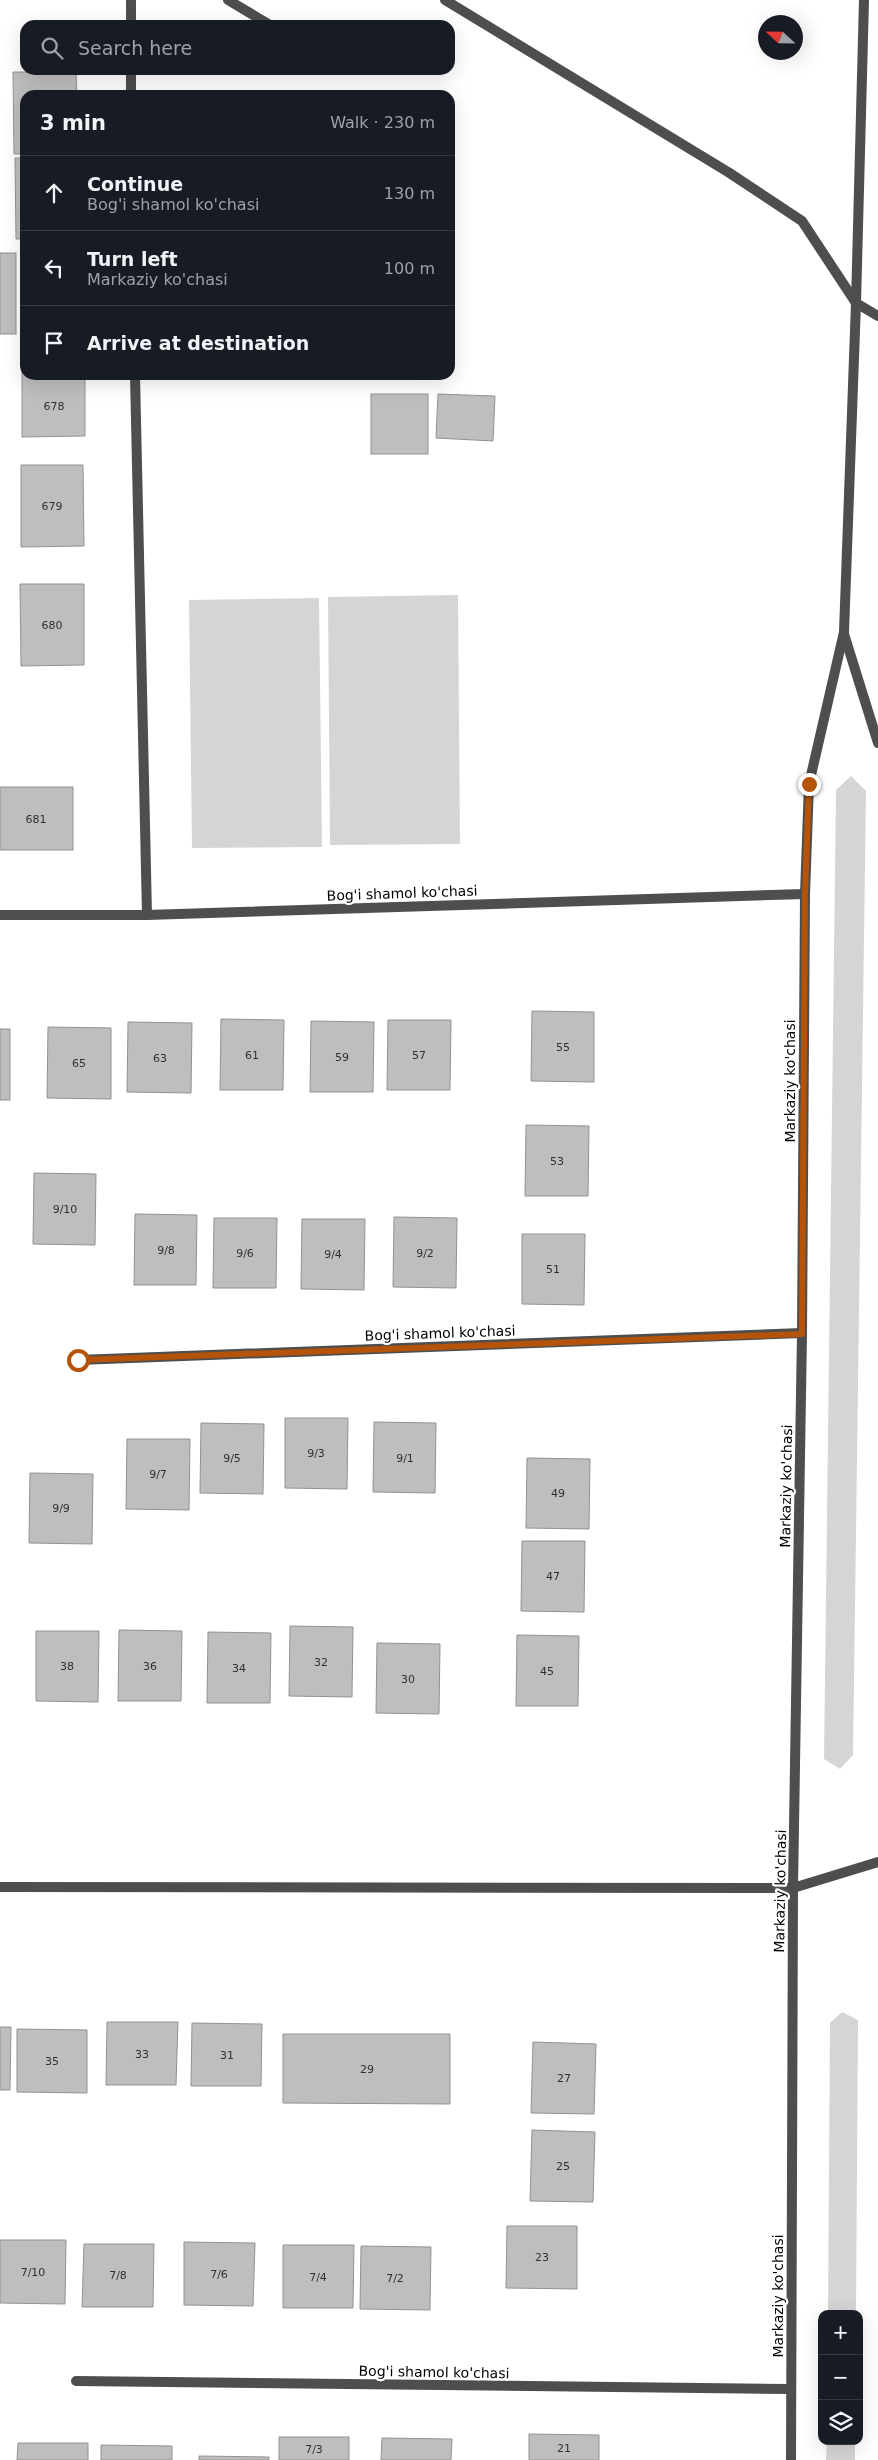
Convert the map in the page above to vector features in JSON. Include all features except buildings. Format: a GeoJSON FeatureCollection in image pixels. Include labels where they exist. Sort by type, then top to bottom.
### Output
{"type":"FeatureCollection","features":[{"type":"Feature","properties":{"kind":"street"},"geometry":{"type":"LineString","coordinates":[[130,0],[131,20]]}},
{"type":"Feature","properties":{"kind":"street"},"geometry":{"type":"LineString","coordinates":[[228,0],[262,20]]}},
{"type":"Feature","properties":{"kind":"street"},"geometry":{"type":"LineString","coordinates":[[445,0],[728,172],[802,221],[856,303],[878,316]]}},
{"type":"Feature","properties":{"kind":"street"},"geometry":{"type":"LineString","coordinates":[[864,0],[856,303],[844,632],[878,743]]}},
{"type":"Feature","properties":{"kind":"street"},"geometry":{"type":"LineString","coordinates":[[131,75],[131,90]]}},
{"type":"Feature","properties":{"kind":"street"},"geometry":{"type":"LineString","coordinates":[[135,380],[147,915]]}},
{"type":"Feature","properties":{"kind":"street","name":"Markaziy ko'chasi"},"geometry":{"type":"LineString","coordinates":[[791,2460],[793,1888],[802,1334],[805,894],[809,784],[844,632]]}},
{"type":"Feature","properties":{"kind":"street","name":"Bog'i shamol ko'chasi"},"geometry":{"type":"LineString","coordinates":[[0,916],[147,915],[805,894]]}},
{"type":"Feature","properties":{"kind":"street","name":"Bog'i shamol ko'chasi"},"geometry":{"type":"LineString","coordinates":[[78,1360],[802,1334]]}},
{"type":"Feature","properties":{"kind":"street"},"geometry":{"type":"LineString","coordinates":[[0,1887],[793,1888],[878,1862]]}},
{"type":"Feature","properties":{"kind":"street","name":"Bog'i shamol ko'chasi"},"geometry":{"type":"LineString","coordinates":[[76,2382],[791,2389]]}},
{"type":"Feature","properties":{"kind":"shaded area"},"geometry":{"type":"Polygon","coordinates":[[[458,595],[460,844],[330,845],[328,597],[458,595]]]}},
{"type":"Feature","properties":{"kind":"shaded area"},"geometry":{"type":"Polygon","coordinates":[[[319,598],[322,847],[192,848],[189,600],[319,598]]]}},
{"type":"Feature","properties":{"kind":"shaded area"},"geometry":{"type":"Polygon","coordinates":[[[851,776],[866,791],[853,1755],[840,1769],[824,1759],[836,790],[851,776]]]}},
{"type":"Feature","properties":{"kind":"shaded area"},"geometry":{"type":"Polygon","coordinates":[[[842,2012],[858,2020],[856,2310],[828,2310],[830,2023],[842,2012]]]}},
{"type":"Feature","properties":{"kind":"shaded area"},"geometry":{"type":"Polygon","coordinates":[[[827,2445],[855,2445],[855,2460],[826,2460],[827,2445]]]}},
{"type":"Feature","properties":{"kind":"route"},"geometry":{"type":"LineString","coordinates":[[78,1360],[802,1334],[805,894],[809,784]]}}]}
